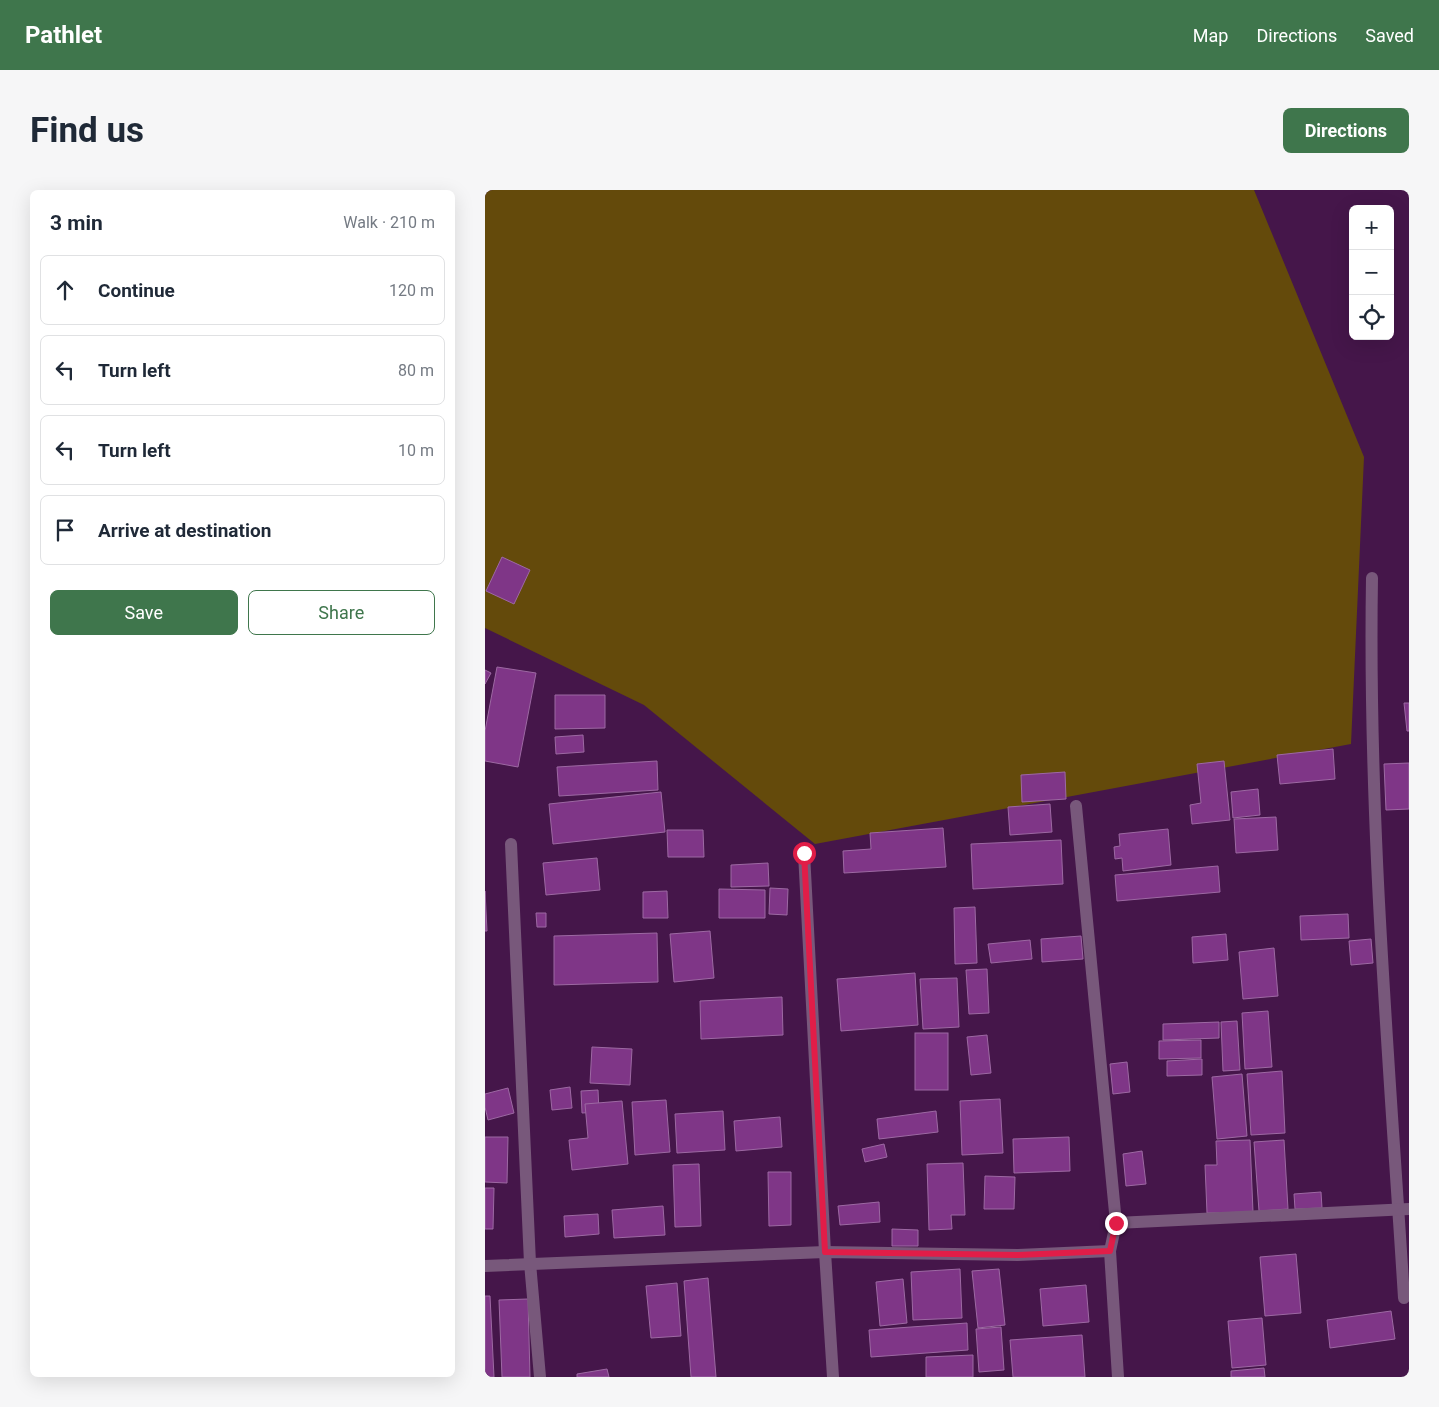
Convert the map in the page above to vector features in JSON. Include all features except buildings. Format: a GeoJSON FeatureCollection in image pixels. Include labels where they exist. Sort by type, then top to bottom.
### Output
{"type":"FeatureCollection","features":[{"type":"Feature","properties":{"kind":"street"},"geometry":{"type":"LineString","coordinates":[[1372,578],[1370,675],[1380,925],[1404,1210],[1403,1298]]}},
{"type":"Feature","properties":{"kind":"street"},"geometry":{"type":"LineString","coordinates":[[1076,806],[1116,1223],[1110,1251],[1118,1377]]}},
{"type":"Feature","properties":{"kind":"street"},"geometry":{"type":"LineString","coordinates":[[511,844],[530,1263],[540,1377]]}},
{"type":"Feature","properties":{"kind":"street"},"geometry":{"type":"LineString","coordinates":[[804,853],[833,1377]]}},
{"type":"Feature","properties":{"kind":"street"},"geometry":{"type":"LineString","coordinates":[[1116,1223],[1404,1210]]}},
{"type":"Feature","properties":{"kind":"street"},"geometry":{"type":"LineString","coordinates":[[485,1266],[825,1252],[1018,1255],[1110,1251]]}},
{"type":"Feature","properties":{"kind":"shaded area"},"geometry":{"type":"Polygon","coordinates":[[[485,190],[1254,190],[1364,457],[1351,744],[815,844],[644,705],[485,628],[485,190]]]}},
{"type":"Feature","properties":{"kind":"route"},"geometry":{"type":"LineString","coordinates":[[804,853],[825,1252],[1018,1255],[1110,1251],[1116,1223]]}}]}
